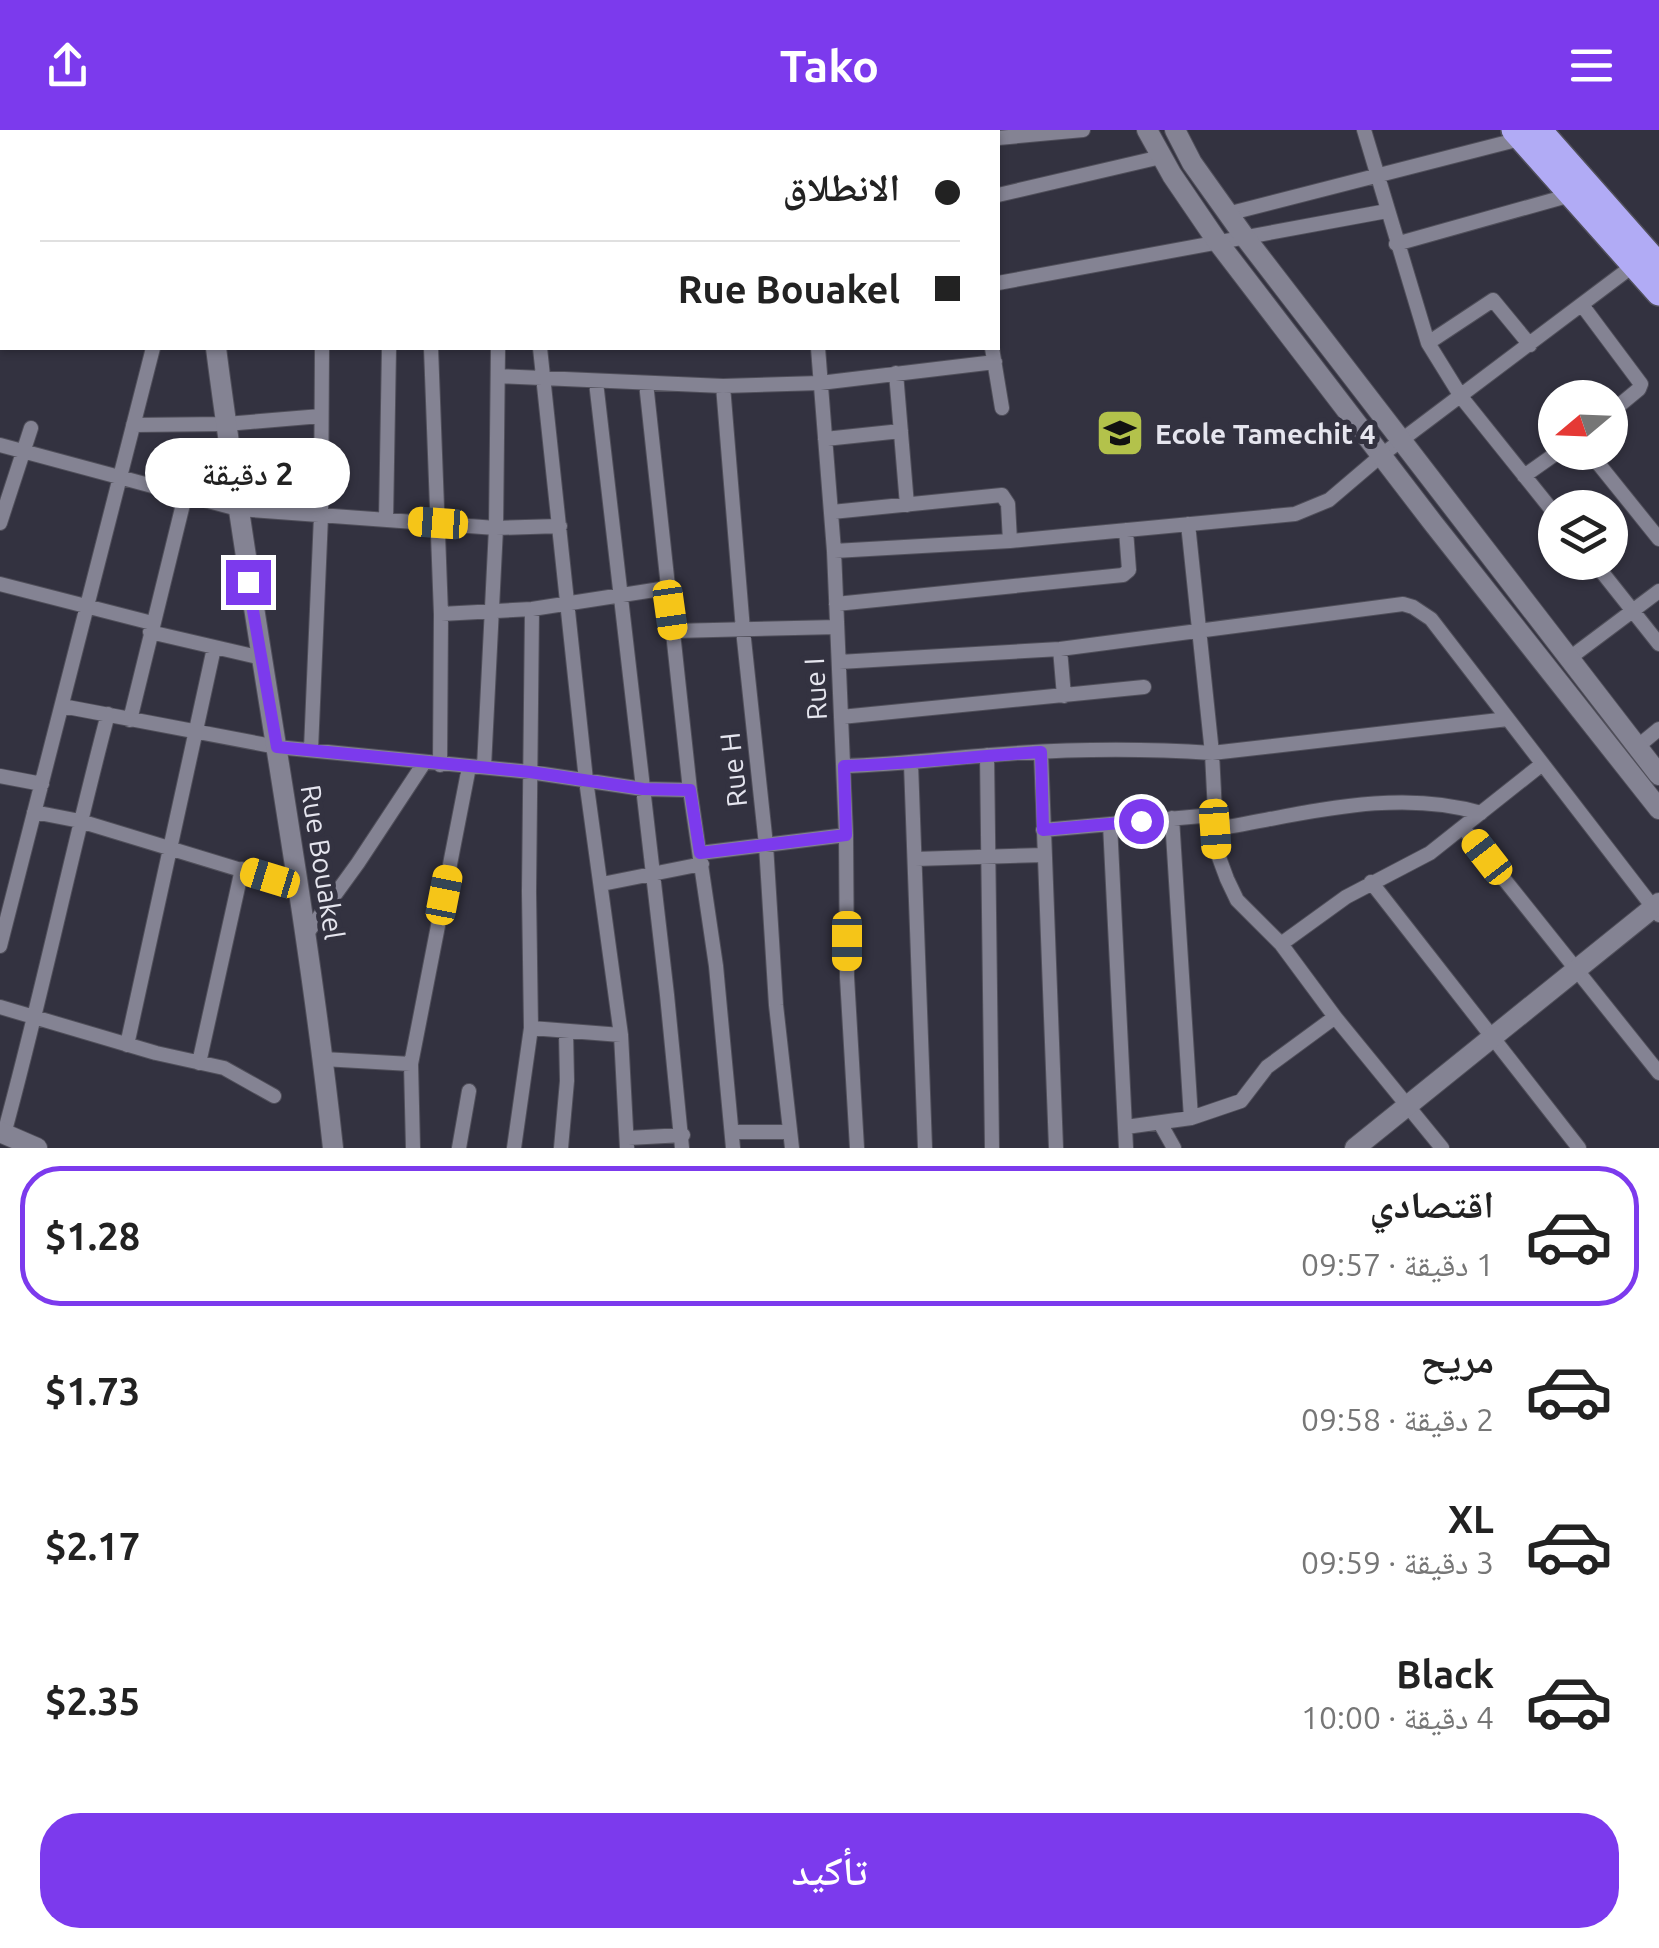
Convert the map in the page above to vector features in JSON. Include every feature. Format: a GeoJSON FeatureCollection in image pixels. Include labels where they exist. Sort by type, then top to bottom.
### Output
{"type":"FeatureCollection","features":[{"type":"Feature","properties":{"kind":"highway"},"geometry":{"type":"LineString","coordinates":[[1524,133],[1571,195],[1646,265]]}},
{"type":"Feature","properties":{"kind":"highway"},"geometry":{"type":"LineString","coordinates":[[1524,133],[1646,265],[1659,292]]}},
{"type":"Feature","properties":{"kind":"main road"},"geometry":{"type":"LineString","coordinates":[[1148,130],[1161,157],[1218,240],[1659,809]]}},
{"type":"Feature","properties":{"kind":"main road"},"geometry":{"type":"LineString","coordinates":[[1174,130],[1244,236],[1659,775]]}},
{"type":"Feature","properties":{"kind":"main road","name":"Rue Bouakel"},"geometry":{"type":"LineString","coordinates":[[216,350],[238,509],[308,932],[333,1148]]}},
{"type":"Feature","properties":{"kind":"main road"},"geometry":{"type":"LineString","coordinates":[[1354,1148],[1657,909]]}},
{"type":"Feature","properties":{"kind":"main road"},"geometry":{"type":"LineString","coordinates":[[1,1136],[37,1148]]}},
{"type":"Feature","properties":{"kind":"street"},"geometry":{"type":"LineString","coordinates":[[1364,130],[1428,343],[1462,398],[1538,493]]}},
{"type":"Feature","properties":{"kind":"street"},"geometry":{"type":"LineString","coordinates":[[1002,135],[1074,131]]}},
{"type":"Feature","properties":{"kind":"street"},"geometry":{"type":"LineString","coordinates":[[1228,214],[1377,177],[1524,133]]}},
{"type":"Feature","properties":{"kind":"street"},"geometry":{"type":"LineString","coordinates":[[1000,195],[1161,157]]}},
{"type":"Feature","properties":{"kind":"street"},"geometry":{"type":"LineString","coordinates":[[1396,244],[1571,195]]}},
{"type":"Feature","properties":{"kind":"street"},"geometry":{"type":"LineString","coordinates":[[1000,283],[1387,211]]}},
{"type":"Feature","properties":{"kind":"street"},"geometry":{"type":"LineString","coordinates":[[834,551],[1010,541],[1309,510],[1328,500],[1582,305],[1646,265]]}},
{"type":"Feature","properties":{"kind":"street"},"geometry":{"type":"LineString","coordinates":[[1428,343],[1493,300],[1530,344]]}},
{"type":"Feature","properties":{"kind":"street"},"geometry":{"type":"LineString","coordinates":[[1582,305],[1641,384],[1628,398]]}},
{"type":"Feature","properties":{"kind":"street"},"geometry":{"type":"LineString","coordinates":[[0,946],[153,350]]}},
{"type":"Feature","properties":{"kind":"street"},"geometry":{"type":"LineString","coordinates":[[311,749],[321,516],[322,350]]}},
{"type":"Feature","properties":{"kind":"street"},"geometry":{"type":"LineString","coordinates":[[386,520],[389,350]]}},
{"type":"Feature","properties":{"kind":"street"},"geometry":{"type":"LineString","coordinates":[[308,932],[432,764],[441,614],[431,350]]}},
{"type":"Feature","properties":{"kind":"street"},"geometry":{"type":"LineString","coordinates":[[413,1148],[411,1064],[476,767],[496,528],[498,350]]}},
{"type":"Feature","properties":{"kind":"street"},"geometry":{"type":"LineString","coordinates":[[540,350],[586,780],[620,1035],[628,1143],[682,1142],[596,382]]}},
{"type":"Feature","properties":{"kind":"street","name":"Rue I"},"geometry":{"type":"LineString","coordinates":[[818,350],[834,551],[856,1148]]}},
{"type":"Feature","properties":{"kind":"street"},"geometry":{"type":"LineString","coordinates":[[499,376],[722,386],[820,383],[896,374],[993,355],[1002,408]]}},
{"type":"Feature","properties":{"kind":"street"},"geometry":{"type":"LineString","coordinates":[[896,374],[907,504]]}},
{"type":"Feature","properties":{"kind":"street"},"geometry":{"type":"LineString","coordinates":[[646,383],[733,1140],[791,1140]]}},
{"type":"Feature","properties":{"kind":"street","name":"Rue H"},"geometry":{"type":"LineString","coordinates":[[722,386],[791,1140]]}},
{"type":"Feature","properties":{"kind":"street"},"geometry":{"type":"LineString","coordinates":[[134,425],[226,424],[322,416]]}},
{"type":"Feature","properties":{"kind":"street"},"geometry":{"type":"LineString","coordinates":[[0,523],[31,428]]}},
{"type":"Feature","properties":{"kind":"street"},"geometry":{"type":"LineString","coordinates":[[826,439],[901,431]]}},
{"type":"Feature","properties":{"kind":"street"},"geometry":{"type":"LineString","coordinates":[[0,446],[238,509],[496,528],[560,526]]}},
{"type":"Feature","properties":{"kind":"street"},"geometry":{"type":"LineString","coordinates":[[1524,476],[1538,466]]}},
{"type":"Feature","properties":{"kind":"street"},"geometry":{"type":"LineString","coordinates":[[1603,470],[1659,539]]}},
{"type":"Feature","properties":{"kind":"street"},"geometry":{"type":"LineString","coordinates":[[832,512],[1002,494],[1008,504],[1010,541]]}},
{"type":"Feature","properties":{"kind":"street"},"geometry":{"type":"LineString","coordinates":[[130,720],[185,496]]}},
{"type":"Feature","properties":{"kind":"street"},"geometry":{"type":"LineString","coordinates":[[1188,524],[1212,753],[1217,852],[1238,900],[1281,944],[1442,1148]]}},
{"type":"Feature","properties":{"kind":"street"},"geometry":{"type":"LineString","coordinates":[[836,604],[1123,576],[1129,570],[1126,530]]}},
{"type":"Feature","properties":{"kind":"street"},"geometry":{"type":"LineString","coordinates":[[1608,580],[1659,644]]}},
{"type":"Feature","properties":{"kind":"street"},"geometry":{"type":"LineString","coordinates":[[0,584],[214,648],[262,658]]}},
{"type":"Feature","properties":{"kind":"street"},"geometry":{"type":"LineString","coordinates":[[441,614],[532,609],[667,588]]}},
{"type":"Feature","properties":{"kind":"street"},"geometry":{"type":"LineString","coordinates":[[1571,657],[1659,591]]}},
{"type":"Feature","properties":{"kind":"street"},"geometry":{"type":"LineString","coordinates":[[839,662],[1060,648],[1403,604],[1413,606],[1431,619],[1657,909]]}},
{"type":"Feature","properties":{"kind":"street"},"geometry":{"type":"LineString","coordinates":[[514,1148],[530,1028],[532,609]]}},
{"type":"Feature","properties":{"kind":"street"},"geometry":{"type":"LineString","coordinates":[[673,631],[836,626]]}},
{"type":"Feature","properties":{"kind":"street"},"geometry":{"type":"LineString","coordinates":[[127,1045],[214,648]]}},
{"type":"Feature","properties":{"kind":"street"},"geometry":{"type":"LineString","coordinates":[[1060,648],[1064,696]]}},
{"type":"Feature","properties":{"kind":"street"},"geometry":{"type":"LineString","coordinates":[[841,717],[1144,686]]}},
{"type":"Feature","properties":{"kind":"street"},"geometry":{"type":"LineString","coordinates":[[62,706],[277,747],[530,772],[643,789],[690,790]]}},
{"type":"Feature","properties":{"kind":"street"},"geometry":{"type":"LineString","coordinates":[[1,1136],[35,1020],[108,714]]}},
{"type":"Feature","properties":{"kind":"street"},"geometry":{"type":"LineString","coordinates":[[844,766],[1041,752],[1212,753],[1508,719]]}},
{"type":"Feature","properties":{"kind":"street"},"geometry":{"type":"LineString","coordinates":[[1637,747],[1659,729]]}},
{"type":"Feature","properties":{"kind":"street"},"geometry":{"type":"LineString","coordinates":[[1041,752],[1056,1148]]}},
{"type":"Feature","properties":{"kind":"street"},"geometry":{"type":"LineString","coordinates":[[986,755],[992,1148]]}},
{"type":"Feature","properties":{"kind":"street"},"geometry":{"type":"LineString","coordinates":[[911,764],[924,1148]]}},
{"type":"Feature","properties":{"kind":"street"},"geometry":{"type":"LineString","coordinates":[[1281,944],[1371,882],[1430,853],[1541,765]]}},
{"type":"Feature","properties":{"kind":"street"},"geometry":{"type":"LineString","coordinates":[[0,776],[42,784]]}},
{"type":"Feature","properties":{"kind":"street"},"geometry":{"type":"LineString","coordinates":[[1043,830],[1172,818],[1214,822],[1410,800],[1447,803],[1481,813]]}},
{"type":"Feature","properties":{"kind":"street"},"geometry":{"type":"LineString","coordinates":[[34,812],[80,821],[298,887]]}},
{"type":"Feature","properties":{"kind":"street"},"geometry":{"type":"LineString","coordinates":[[1172,818],[1192,1118]]}},
{"type":"Feature","properties":{"kind":"street"},"geometry":{"type":"LineString","coordinates":[[1110,824],[1126,1148]]}},
{"type":"Feature","properties":{"kind":"street"},"geometry":{"type":"LineString","coordinates":[[1464,829],[1659,1073]]}},
{"type":"Feature","properties":{"kind":"street"},"geometry":{"type":"LineString","coordinates":[[602,884],[701,858],[846,835]]}},
{"type":"Feature","properties":{"kind":"street"},"geometry":{"type":"LineString","coordinates":[[914,858],[1044,855]]}},
{"type":"Feature","properties":{"kind":"street"},"geometry":{"type":"LineString","coordinates":[[199,1063],[242,869]]}},
{"type":"Feature","properties":{"kind":"street"},"geometry":{"type":"LineString","coordinates":[[1371,882],[1579,1148]]}},
{"type":"Feature","properties":{"kind":"street"},"geometry":{"type":"LineString","coordinates":[[0,1007],[236,1074],[274,1096]]}},
{"type":"Feature","properties":{"kind":"street"},"geometry":{"type":"LineString","coordinates":[[1126,1126],[1192,1118],[1247,1097],[1266,1067],[1335,1017]]}},
{"type":"Feature","properties":{"kind":"street"},"geometry":{"type":"LineString","coordinates":[[530,1028],[620,1035]]}},
{"type":"Feature","properties":{"kind":"street"},"geometry":{"type":"LineString","coordinates":[[561,1148],[568,1081],[566,1032]]}},
{"type":"Feature","properties":{"kind":"street"},"geometry":{"type":"LineString","coordinates":[[324,1059],[411,1064]]}},
{"type":"Feature","properties":{"kind":"street"},"geometry":{"type":"LineString","coordinates":[[459,1148],[468,1091]]}},
{"type":"Feature","properties":{"kind":"street"},"geometry":{"type":"LineString","coordinates":[[1160,1123],[1174,1148]]}},
{"type":"Feature","properties":{"kind":"place","name":"Ecole Tamechit 4"},"geometry":{"type":"Point","coordinates":[1120,433]}},
{"type":"Feature","properties":{"kind":"route"},"geometry":{"type":"LineString","coordinates":[[248,582],[277,747],[530,772],[643,789],[690,790],[700,853],[846,835],[844,766],[911,764],[986,755],[1041,752],[1043,830],[1141,821]]}}]}
